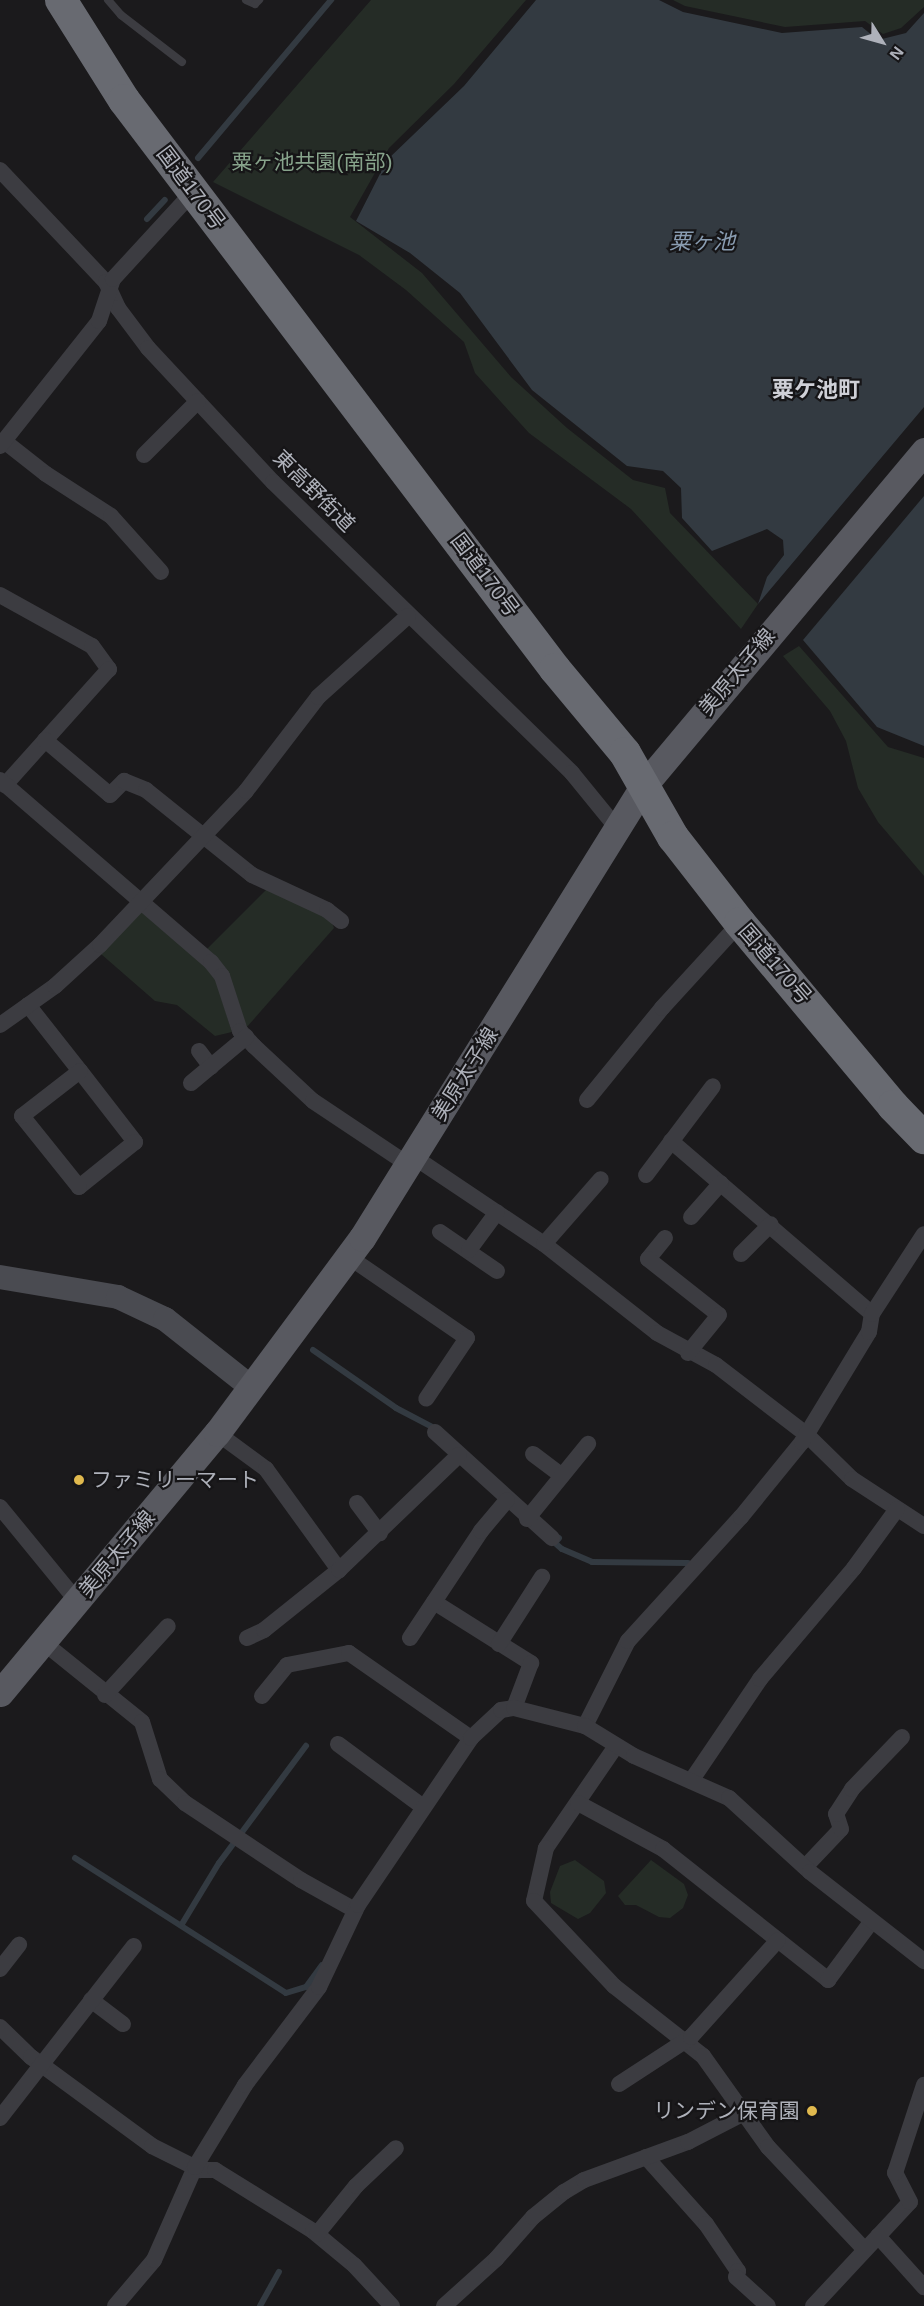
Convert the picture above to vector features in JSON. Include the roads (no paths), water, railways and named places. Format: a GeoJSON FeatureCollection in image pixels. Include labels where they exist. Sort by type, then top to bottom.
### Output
{"type":"FeatureCollection","features":[{"type":"Feature","properties":{"kind":"highway","name":"国道170号"},"geometry":{"type":"LineString","coordinates":[[67,2],[124,100],[555,669],[625,753],[673,837],[740,923],[924,1138]]}},
{"type":"Feature","properties":{"kind":"main road","name":"美原太子線"},"geometry":{"type":"LineString","coordinates":[[0,1694],[217,1433],[349,1257],[555,933],[616,827],[644,785],[924,450]]}},
{"type":"Feature","properties":{"kind":"street","name":"東高野街道"},"geometry":{"type":"LineString","coordinates":[[3,179],[110,290],[148,348],[273,482],[408,616],[572,773],[616,827]]}},
{"type":"Feature","properties":{"kind":"street"},"geometry":{"type":"LineString","coordinates":[[161,572],[111,516],[2,443],[99,321],[113,279],[193,192]]}},
{"type":"Feature","properties":{"kind":"street"},"geometry":{"type":"LineString","coordinates":[[144,455],[198,401]]}},
{"type":"Feature","properties":{"kind":"street"},"geometry":{"type":"LineString","coordinates":[[0,595],[92,646],[109,669],[45,740],[3,782],[143,900],[222,976],[240,1031],[313,1101],[496,1212],[544,1244],[620,1308],[688,1353],[716,1365],[806,1434],[852,1479],[924,1526]]}},
{"type":"Feature","properties":{"kind":"street"},"geometry":{"type":"LineString","coordinates":[[0,1025],[28,1005],[100,945],[246,791],[318,697],[408,616]]}},
{"type":"Feature","properties":{"kind":"street"},"geometry":{"type":"LineString","coordinates":[[45,740],[110,795],[124,781],[146,790],[206,835],[252,875],[327,910],[341,921]]}},
{"type":"Feature","properties":{"kind":"street"},"geometry":{"type":"LineString","coordinates":[[587,1100],[662,1008],[740,923]]}},
{"type":"Feature","properties":{"kind":"street"},"geometry":{"type":"LineString","coordinates":[[28,1005],[80,1071],[135,1142],[79,1187],[22,1116],[80,1071]]}},
{"type":"Feature","properties":{"kind":"street"},"geometry":{"type":"LineString","coordinates":[[191,1083],[246,1037]]}},
{"type":"Feature","properties":{"kind":"street"},"geometry":{"type":"LineString","coordinates":[[199,1051],[211,1067]]}},
{"type":"Feature","properties":{"kind":"street"},"geometry":{"type":"LineString","coordinates":[[646,1175],[713,1086]]}},
{"type":"Feature","properties":{"kind":"street"},"geometry":{"type":"LineString","coordinates":[[671,1141],[771,1224],[791,1248],[872,1314]]}},
{"type":"Feature","properties":{"kind":"street"},"geometry":{"type":"LineString","coordinates":[[544,1244],[601,1179]]}},
{"type":"Feature","properties":{"kind":"street"},"geometry":{"type":"LineString","coordinates":[[691,1217],[721,1183]]}},
{"type":"Feature","properties":{"kind":"street"},"geometry":{"type":"LineString","coordinates":[[469,1250],[496,1212]]}},
{"type":"Feature","properties":{"kind":"street"},"geometry":{"type":"LineString","coordinates":[[741,1254],[771,1224]]}},
{"type":"Feature","properties":{"kind":"street"},"geometry":{"type":"LineString","coordinates":[[440,1232],[497,1270]]}},
{"type":"Feature","properties":{"kind":"street"},"geometry":{"type":"LineString","coordinates":[[585,1726],[628,1641],[741,1517],[806,1434],[869,1332],[872,1314],[924,1234]]}},
{"type":"Feature","properties":{"kind":"street"},"geometry":{"type":"LineString","coordinates":[[665,1238],[648,1259],[719,1315],[688,1353]]}},
{"type":"Feature","properties":{"kind":"street"},"geometry":{"type":"LineString","coordinates":[[349,1257],[467,1338],[426,1399]]}},
{"type":"Feature","properties":{"kind":"street"},"geometry":{"type":"LineString","coordinates":[[0,1277],[118,1297],[165,1319],[252,1388]]}},
{"type":"Feature","properties":{"kind":"street"},"geometry":{"type":"LineString","coordinates":[[435,1432],[527,1519],[552,1538]]}},
{"type":"Feature","properties":{"kind":"street"},"geometry":{"type":"LineString","coordinates":[[217,1433],[266,1469],[339,1570]]}},
{"type":"Feature","properties":{"kind":"street"},"geometry":{"type":"LineString","coordinates":[[527,1519],[588,1444]]}},
{"type":"Feature","properties":{"kind":"street"},"geometry":{"type":"LineString","coordinates":[[533,1454],[562,1476]]}},
{"type":"Feature","properties":{"kind":"street"},"geometry":{"type":"LineString","coordinates":[[247,1638],[264,1630],[339,1570],[459,1455]]}},
{"type":"Feature","properties":{"kind":"street"},"geometry":{"type":"LineString","coordinates":[[410,1638],[481,1532],[507,1500]]}},
{"type":"Feature","properties":{"kind":"street"},"geometry":{"type":"LineString","coordinates":[[357,1503],[380,1533]]}},
{"type":"Feature","properties":{"kind":"street"},"geometry":{"type":"LineString","coordinates":[[0,1508],[77,1602]]}},
{"type":"Feature","properties":{"kind":"street"},"geometry":{"type":"LineString","coordinates":[[691,1781],[760,1679],[854,1569],[897,1509]]}},
{"type":"Feature","properties":{"kind":"street"},"geometry":{"type":"LineString","coordinates":[[499,1644],[542,1577]]}},
{"type":"Feature","properties":{"kind":"street"},"geometry":{"type":"LineString","coordinates":[[434,1602],[531,1663],[514,1708]]}},
{"type":"Feature","properties":{"kind":"street"},"geometry":{"type":"LineString","coordinates":[[105,1695],[168,1626]]}},
{"type":"Feature","properties":{"kind":"street"},"geometry":{"type":"LineString","coordinates":[[43,1642],[105,1695],[142,1722],[160,1779],[185,1803],[301,1880],[355,1910]]}},
{"type":"Feature","properties":{"kind":"street"},"geometry":{"type":"LineString","coordinates":[[262,1696],[287,1665],[349,1653],[364,1660],[471,1738]]}},
{"type":"Feature","properties":{"kind":"street"},"geometry":{"type":"LineString","coordinates":[[115,2306],[154,2260],[195,2167],[245,2085],[319,1987],[355,1910],[471,1738],[501,1710],[514,1708],[585,1726],[616,1746],[729,1798],[805,1868],[871,1922],[924,1961]]}},
{"type":"Feature","properties":{"kind":"street"},"geometry":{"type":"LineString","coordinates":[[805,1868],[841,1829],[836,1814],[852,1789],[902,1737]]}},
{"type":"Feature","properties":{"kind":"street"},"geometry":{"type":"LineString","coordinates":[[338,1744],[423,1807]]}},
{"type":"Feature","properties":{"kind":"street"},"geometry":{"type":"LineString","coordinates":[[616,1746],[546,1848],[534,1901],[614,1986],[703,2056],[746,2112],[768,2147],[865,2250]]}},
{"type":"Feature","properties":{"kind":"street"},"geometry":{"type":"LineString","coordinates":[[578,1803],[663,1849],[828,1980],[871,1922]]}},
{"type":"Feature","properties":{"kind":"street"},"geometry":{"type":"LineString","coordinates":[[619,2084],[685,2041],[778,1940]]}},
{"type":"Feature","properties":{"kind":"street"},"geometry":{"type":"LineString","coordinates":[[0,1970],[19,1945]]}},
{"type":"Feature","properties":{"kind":"street"},"geometry":{"type":"LineString","coordinates":[[0,2118],[42,2061],[134,1946]]}},
{"type":"Feature","properties":{"kind":"street"},"geometry":{"type":"LineString","coordinates":[[91,2000],[123,2024]]}},
{"type":"Feature","properties":{"kind":"street"},"geometry":{"type":"LineString","coordinates":[[0,2027],[31,2057],[42,2061],[152,2146],[195,2167],[215,2170],[317,2234],[385,2303]]}},
{"type":"Feature","properties":{"kind":"street"},"geometry":{"type":"LineString","coordinates":[[813,2306],[910,2202],[895,2173],[923,2091]]}},
{"type":"Feature","properties":{"kind":"street"},"geometry":{"type":"LineString","coordinates":[[444,2306],[496,2259],[532,2217],[564,2192],[584,2180],[688,2142],[746,2112]]}},
{"type":"Feature","properties":{"kind":"street"},"geometry":{"type":"LineString","coordinates":[[317,2234],[356,2186],[396,2148]]}},
{"type":"Feature","properties":{"kind":"street"},"geometry":{"type":"LineString","coordinates":[[646,2157],[706,2224],[738,2271],[736,2277],[768,2306]]}},
{"type":"Feature","properties":{"kind":"street"},"geometry":{"type":"LineString","coordinates":[[878,2236],[924,2287]]}},
{"type":"Feature","properties":{"kind":"lane"},"geometry":{"type":"LineString","coordinates":[[108,0],[121,15],[182,62]]}},
{"type":"Feature","properties":{"kind":"lane"},"geometry":{"type":"LineString","coordinates":[[246,0],[255,4],[258,0]]}},
{"type":"Feature","properties":{"kind":"water","name":"粟ヶ池"},"geometry":{"type":"Polygon","coordinates":[[[536,0],[659,0],[683,12],[782,33],[862,27],[878,40],[906,33],[924,13],[924,407],[758,604],[767,577],[784,555],[783,540],[767,529],[712,551],[682,518],[681,488],[663,471],[627,466],[532,390],[460,293],[410,253],[356,221],[387,160],[464,86],[536,0]]]}},
{"type":"Feature","properties":{"kind":"water"},"geometry":{"type":"Polygon","coordinates":[[[924,496],[924,746],[877,727],[803,640],[924,496]]]}},
{"type":"Feature","properties":{"kind":"waterway"},"geometry":{"type":"LineString","coordinates":[[198,158],[331,0]]}},
{"type":"Feature","properties":{"kind":"waterway"},"geometry":{"type":"LineString","coordinates":[[147,219],[165,200]]}},
{"type":"Feature","properties":{"kind":"waterway"},"geometry":{"type":"LineString","coordinates":[[313,1350],[396,1408],[436,1429]]}},
{"type":"Feature","properties":{"kind":"waterway"},"geometry":{"type":"LineString","coordinates":[[559,1538],[555,1543],[562,1549],[592,1562],[688,1563]]}},
{"type":"Feature","properties":{"kind":"waterway"},"geometry":{"type":"LineString","coordinates":[[182,1924],[219,1863],[306,1746]]}},
{"type":"Feature","properties":{"kind":"waterway"},"geometry":{"type":"LineString","coordinates":[[75,1858],[286,1993],[306,1987],[322,1965]]}},
{"type":"Feature","properties":{"kind":"waterway"},"geometry":{"type":"LineString","coordinates":[[260,2306],[279,2272]]}},
{"type":"Feature","properties":{"kind":"place","name":"ファミリーマート"},"geometry":{"type":"Point","coordinates":[79,1480]}},
{"type":"Feature","properties":{"kind":"place","name":"リンデン保育園"},"geometry":{"type":"Point","coordinates":[812,2111]}},
{"type":"Feature","properties":{"kind":"district","name":"粟ケ池町"},"geometry":{"type":"Point","coordinates":[816,390]}},
{"type":"Feature","properties":{"kind":"park label","name":"粟ヶ池共園(南部)"},"geometry":{"type":"Point","coordinates":[312,162]}}]}
